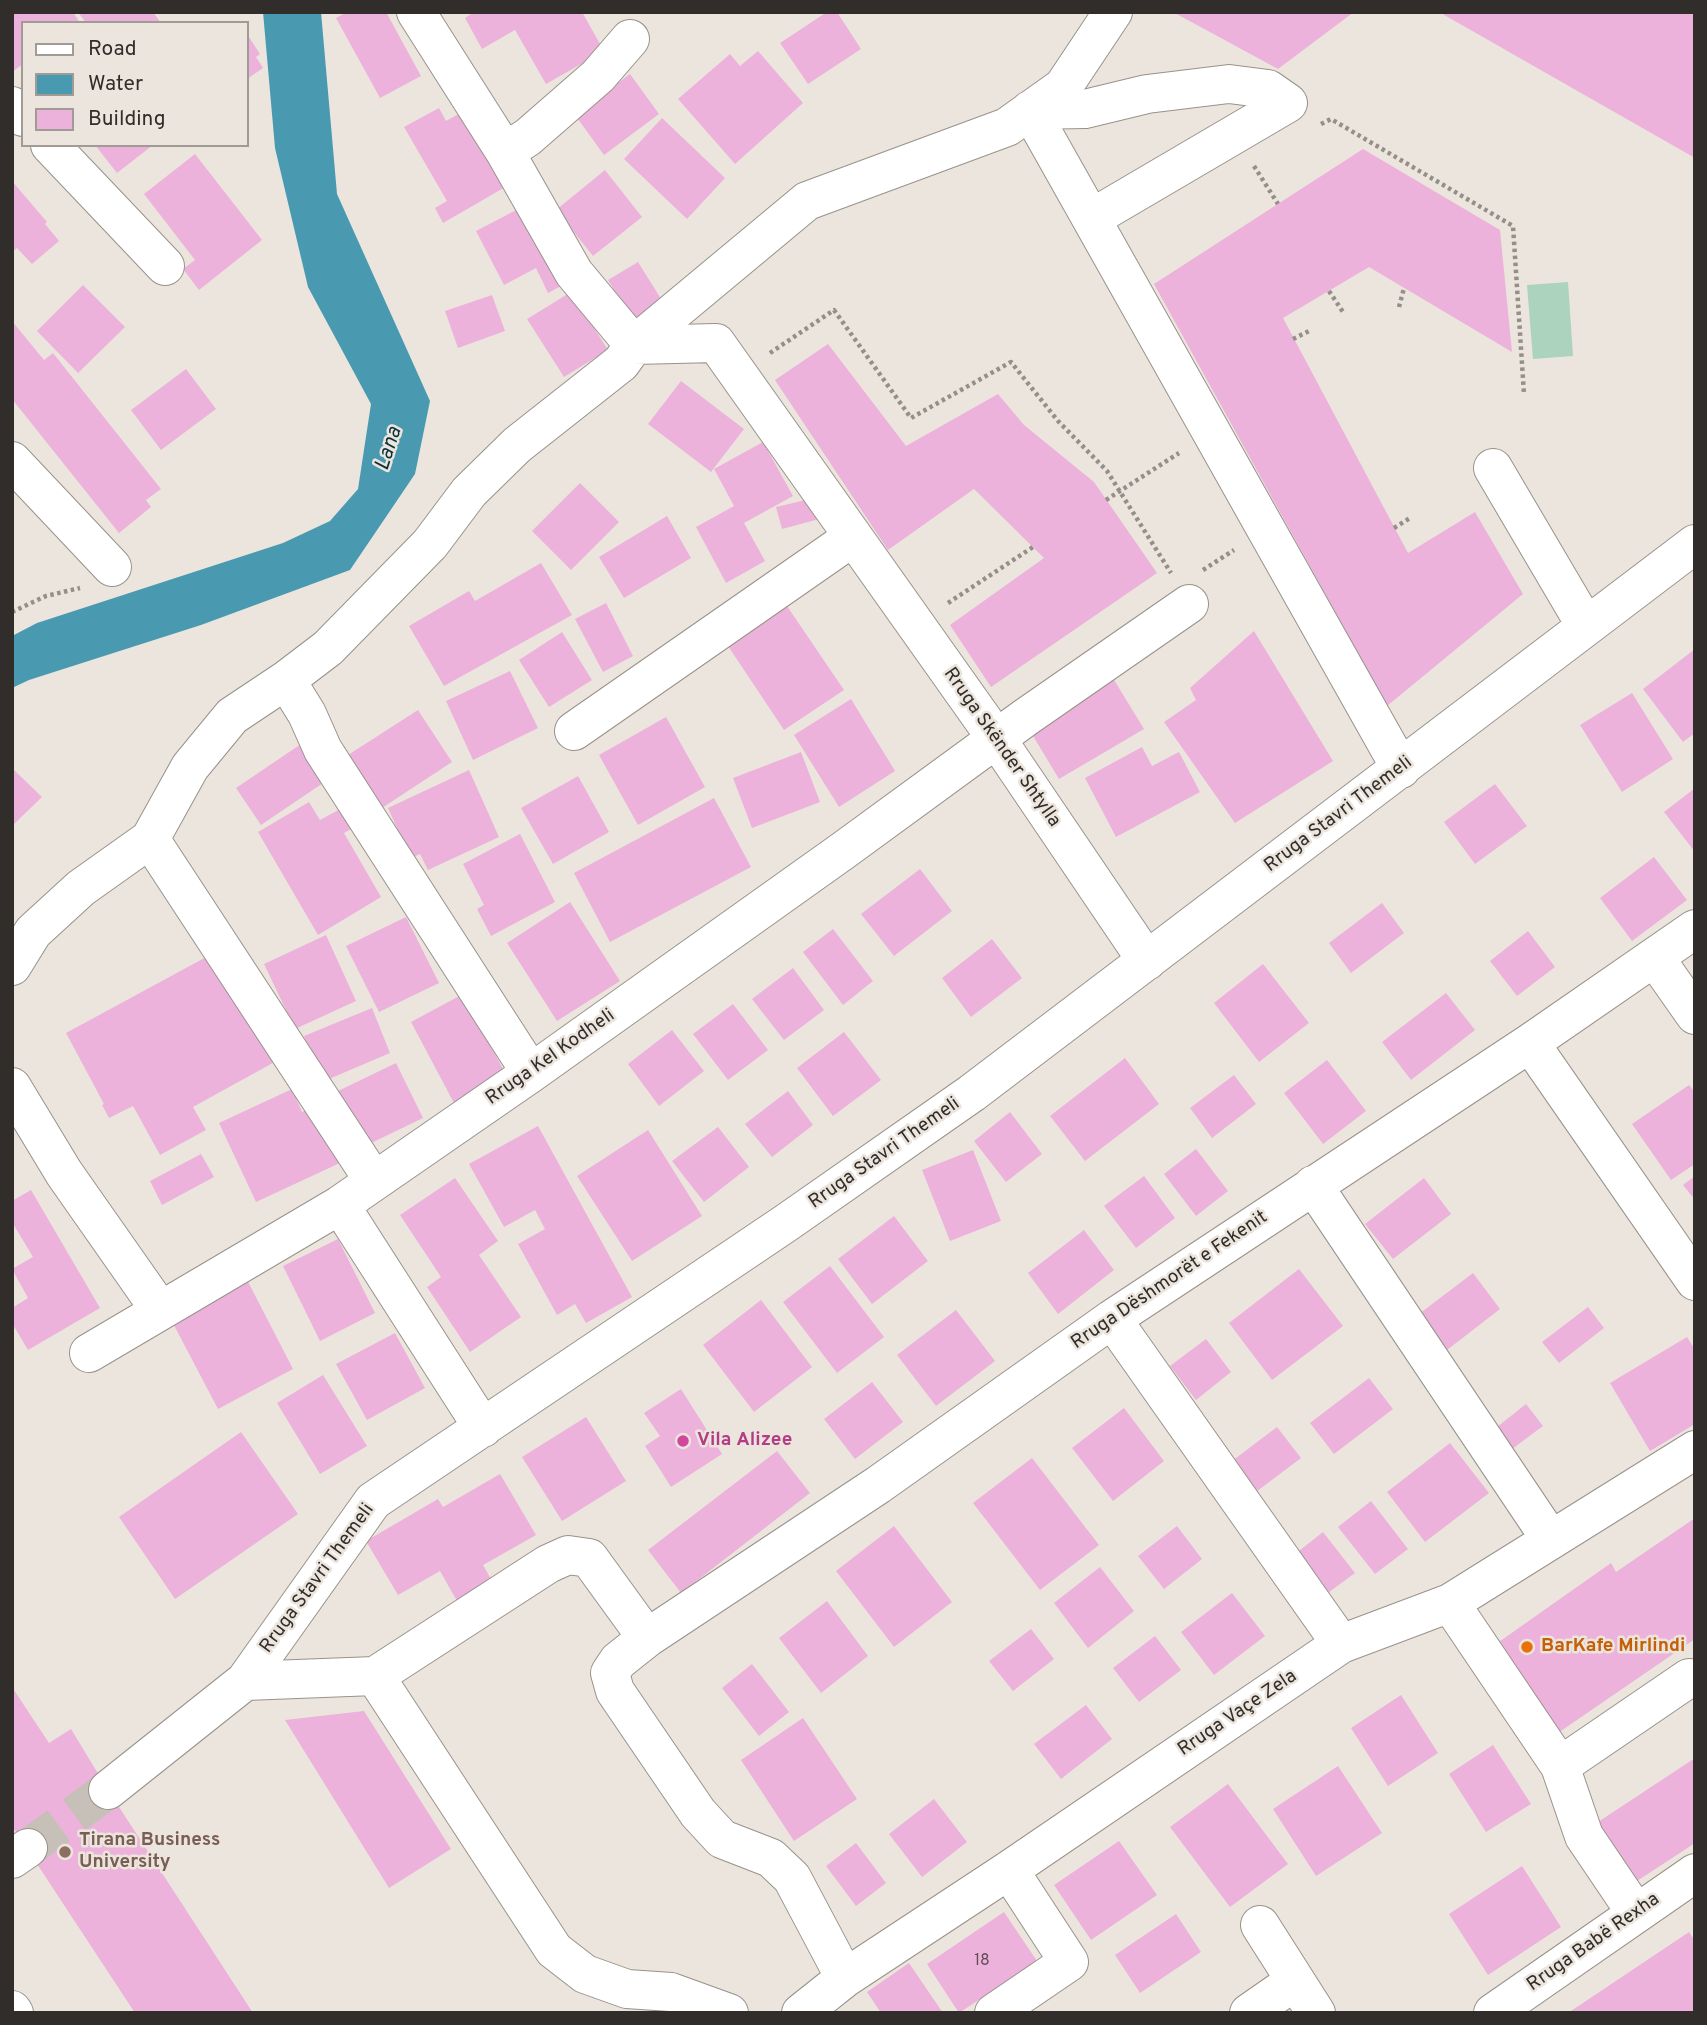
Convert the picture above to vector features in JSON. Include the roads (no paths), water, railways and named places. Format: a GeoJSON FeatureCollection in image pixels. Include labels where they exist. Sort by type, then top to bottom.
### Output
{"type":"FeatureCollection","features":[{"type":"Feature","properties":{"kind":"street"},"geometry":{"type":"LineString","coordinates":[[416,12],[505,152],[574,273],[635,345]]}},
{"type":"Feature","properties":{"kind":"street"},"geometry":{"type":"LineString","coordinates":[[12,966],[33,932],[81,888],[150,839],[190,767],[232,716],[328,648],[430,544],[470,492],[517,445],[621,363],[635,345],[807,201],[1007,127],[1063,87],[1113,12]]}},
{"type":"Feature","properties":{"kind":"street"},"geometry":{"type":"LineString","coordinates":[[505,152],[528,137],[597,76],[630,39]]}},
{"type":"Feature","properties":{"kind":"street"},"geometry":{"type":"LineString","coordinates":[[1030,110],[1085,109],[1147,94],[1229,84],[1269,89],[1288,103],[1093,218]]}},
{"type":"Feature","properties":{"kind":"street"},"geometry":{"type":"LineString","coordinates":[[1030,110],[1401,769]]}},
{"type":"Feature","properties":{"kind":"street"},"geometry":{"type":"LineString","coordinates":[[52,147],[165,266]]}},
{"type":"Feature","properties":{"kind":"street","name":"Rruga Skënder Shtylla"},"geometry":{"type":"LineString","coordinates":[[635,345],[716,343],[996,738],[1147,961]]}},
{"type":"Feature","properties":{"kind":"street"},"geometry":{"type":"LineString","coordinates":[[12,461],[113,567]]}},
{"type":"Feature","properties":{"kind":"street"},"geometry":{"type":"LineString","coordinates":[[1493,468],[1586,626]]}},
{"type":"Feature","properties":{"kind":"street"},"geometry":{"type":"LineString","coordinates":[[574,731],[853,537]]}},
{"type":"Feature","properties":{"kind":"street","name":"Rruga Stavri Themeli"},"geometry":{"type":"LineString","coordinates":[[108,1790],[245,1681],[373,1501],[880,1159],[972,1093],[1695,544]]}},
{"type":"Feature","properties":{"kind":"street","name":"Rruga Kel Kodheli"},"geometry":{"type":"LineString","coordinates":[[89,1353],[340,1205],[531,1073],[844,850],[1184,595]]}},
{"type":"Feature","properties":{"kind":"street"},"geometry":{"type":"LineString","coordinates":[[286,680],[307,714],[323,750],[531,1073]]}},
{"type":"Feature","properties":{"kind":"street"},"geometry":{"type":"LineString","coordinates":[[150,839],[374,1181]]}},
{"type":"Feature","properties":{"kind":"street","name":"Rruga Dëshmorët e Fekenit"},"geometry":{"type":"LineString","coordinates":[[845,1978],[792,1878],[771,1858],[722,1839],[698,1814],[615,1691],[610,1673],[618,1661],[647,1638],[878,1485],[1112,1319],[1530,1043],[1695,929]]}},
{"type":"Feature","properties":{"kind":"street"},"geometry":{"type":"LineString","coordinates":[[1655,958],[1695,1015]]}},
{"type":"Feature","properties":{"kind":"street"},"geometry":{"type":"LineString","coordinates":[[1530,1043],[1695,1281]]}},
{"type":"Feature","properties":{"kind":"street"},"geometry":{"type":"LineString","coordinates":[[12,1087],[64,1173],[160,1310]]}},
{"type":"Feature","properties":{"kind":"street"},"geometry":{"type":"LineString","coordinates":[[1313,1185],[1551,1539]]}},
{"type":"Feature","properties":{"kind":"street"},"geometry":{"type":"LineString","coordinates":[[340,1205],[483,1428]]}},
{"type":"Feature","properties":{"kind":"street"},"geometry":{"type":"LineString","coordinates":[[1112,1319],[1341,1644]]}},
{"type":"Feature","properties":{"kind":"street","name":"Rruga Vaçe Zela"},"geometry":{"type":"LineString","coordinates":[[801,2013],[845,1978],[1341,1644],[1450,1603],[1695,1450]]}},
{"type":"Feature","properties":{"kind":"street"},"geometry":{"type":"LineString","coordinates":[[245,1681],[375,1676],[548,1564],[568,1555],[589,1558],[647,1638]]}},
{"type":"Feature","properties":{"kind":"street"},"geometry":{"type":"LineString","coordinates":[[1450,1603],[1560,1766],[1584,1836],[1636,1913]]}},
{"type":"Feature","properties":{"kind":"street"},"geometry":{"type":"LineString","coordinates":[[375,1676],[554,1950],[585,1974],[617,1986],[671,1992],[729,2013]]}},
{"type":"Feature","properties":{"kind":"street"},"geometry":{"type":"LineString","coordinates":[[1560,1766],[1689,1678]]}},
{"type":"Feature","properties":{"kind":"street"},"geometry":{"type":"LineString","coordinates":[[994,2013],[1069,1962],[1009,1870]]}},
{"type":"Feature","properties":{"kind":"street","name":"Rruga Babë Rexha"},"geometry":{"type":"LineString","coordinates":[[1493,2013],[1636,1913],[1691,1884]]}},
{"type":"Feature","properties":{"kind":"street"},"geometry":{"type":"LineString","coordinates":[[1259,1925],[1316,2013]]}},
{"type":"Feature","properties":{"kind":"street"},"geometry":{"type":"LineString","coordinates":[[1249,2013],[1295,1981]]}},
{"type":"Feature","properties":{"kind":"water","name":"Lana"},"geometry":{"type":"Polygon","coordinates":[[[263,12],[321,12],[337,194],[430,401],[415,474],[350,570],[201,625],[29,680],[12,688],[12,636],[37,623],[283,543],[330,521],[358,489],[371,404],[308,287],[275,148],[263,12]]]}},
{"type":"Feature","properties":{"kind":"tunnel"},"geometry":{"type":"LineString","coordinates":[[28,1848],[108,1790]]}},
{"type":"Feature","properties":{"kind":"place","name":"Vila Alizee"},"geometry":{"type":"Point","coordinates":[683,1441]}},
{"type":"Feature","properties":{"kind":"place","name":"BarKafe Mirlindi"},"geometry":{"type":"Point","coordinates":[1527,1647]}},
{"type":"Feature","properties":{"kind":"place","name":"Tirana Business University"},"geometry":{"type":"Point","coordinates":[65,1852]}}]}
